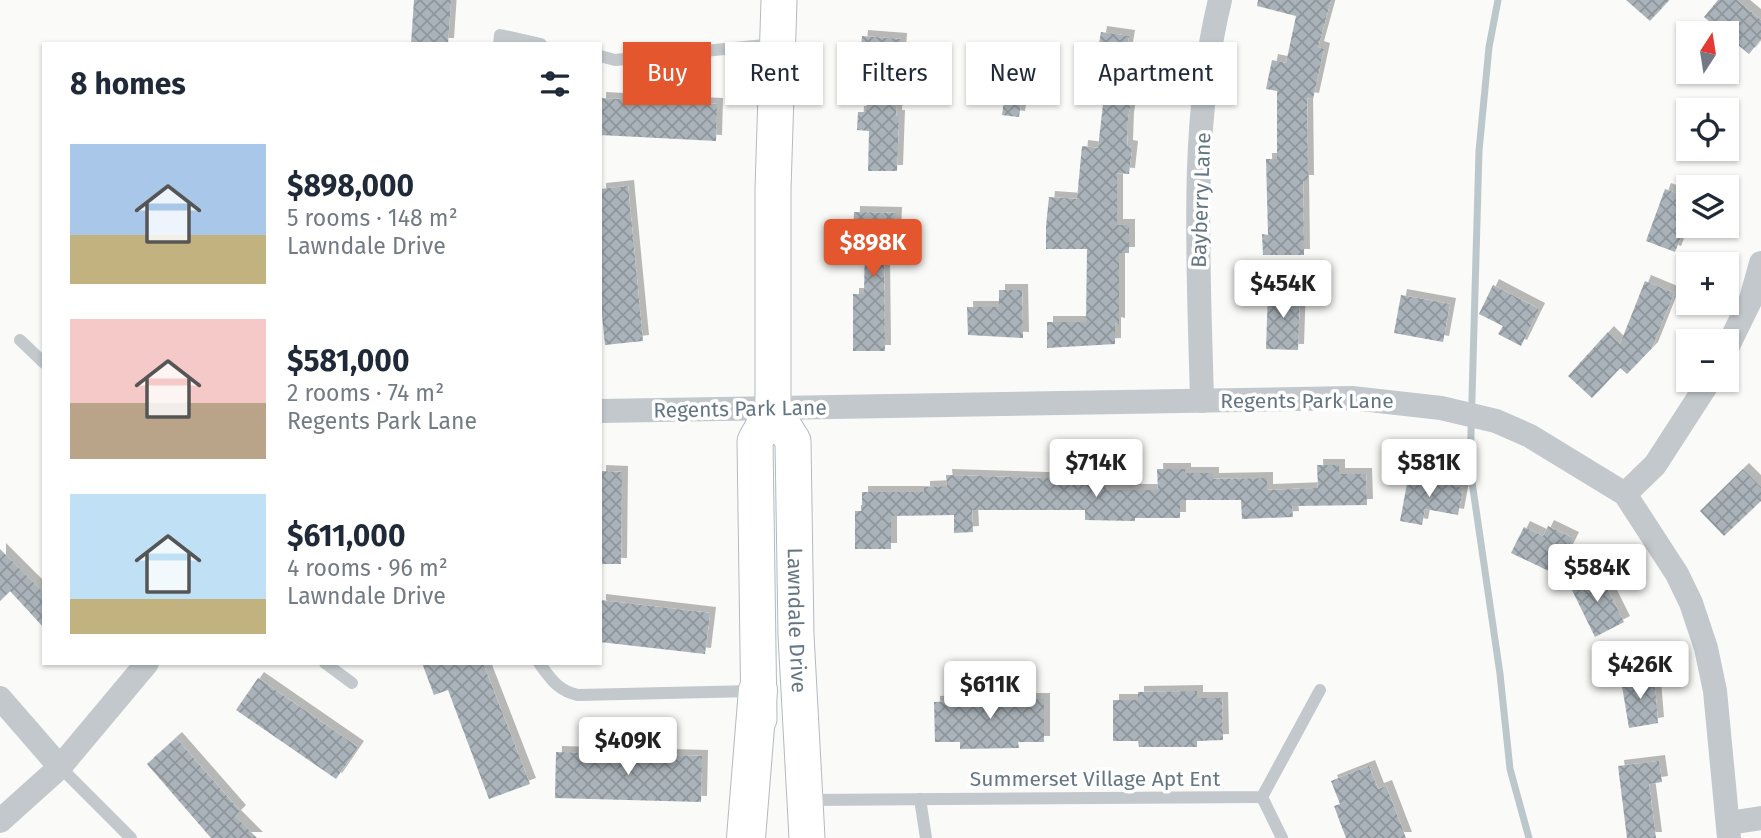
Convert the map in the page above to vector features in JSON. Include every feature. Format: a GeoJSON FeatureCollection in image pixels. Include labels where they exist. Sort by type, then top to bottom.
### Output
{"type":"FeatureCollection","features":[{"type":"Feature","properties":{"kind":"highway"},"geometry":{"type":"LineString","coordinates":[[747,838],[758,691]]}},
{"type":"Feature","properties":{"kind":"main road","name":"Lawndale Drive"},"geometry":{"type":"LineString","coordinates":[[777,42],[779,0]]}},
{"type":"Feature","properties":{"kind":"main road","name":"Lawndale Drive"},"geometry":{"type":"LineString","coordinates":[[760,838],[755,441],[773,409],[775,105]]}},
{"type":"Feature","properties":{"kind":"main road","name":"Lawndale Drive"},"geometry":{"type":"LineString","coordinates":[[773,409],[793,441],[796,635],[807,838]]}},
{"type":"Feature","properties":{"kind":"street","name":"Bayberry Lane"},"geometry":{"type":"LineString","coordinates":[[1202,401],[1198,242],[1210,41],[1220,0]]}},
{"type":"Feature","properties":{"kind":"street"},"geometry":{"type":"LineString","coordinates":[[1736,329],[1751,299],[1761,263]]}},
{"type":"Feature","properties":{"kind":"street"},"geometry":{"type":"LineString","coordinates":[[1625,494],[1655,465],[1702,392]]}},
{"type":"Feature","properties":{"kind":"street","name":"Regents Park Lane"},"geometry":{"type":"LineString","coordinates":[[602,411],[1352,398],[1441,408],[1496,421],[1530,436],[1625,494],[1677,574],[1692,603],[1716,691],[1729,830]]}},
{"type":"Feature","properties":{"kind":"street"},"geometry":{"type":"LineString","coordinates":[[0,821],[60,767],[145,665]]}},
{"type":"Feature","properties":{"kind":"street"},"geometry":{"type":"LineString","coordinates":[[0,698],[60,767]]}},
{"type":"Feature","properties":{"kind":"street"},"geometry":{"type":"LineString","coordinates":[[1729,830],[1761,818]]}},
{"type":"Feature","properties":{"kind":"lane"},"geometry":{"type":"LineString","coordinates":[[499,42],[500,35],[532,42]]}},
{"type":"Feature","properties":{"kind":"lane"},"geometry":{"type":"LineString","coordinates":[[602,57],[615,60],[725,49]]}},
{"type":"Feature","properties":{"kind":"lane"},"geometry":{"type":"LineString","coordinates":[[20,340],[42,361]]}},
{"type":"Feature","properties":{"kind":"lane"},"geometry":{"type":"LineString","coordinates":[[328,665],[352,682]]}},
{"type":"Feature","properties":{"kind":"lane"},"geometry":{"type":"LineString","coordinates":[[541,665],[559,688],[578,695],[758,691]]}},
{"type":"Feature","properties":{"kind":"lane"},"geometry":{"type":"LineString","coordinates":[[1282,838],[1262,797],[1320,690]]}},
{"type":"Feature","properties":{"kind":"lane"},"geometry":{"type":"LineString","coordinates":[[60,767],[131,838]]}},
{"type":"Feature","properties":{"kind":"lane","name":"Summerset Village Apt Ent"},"geometry":{"type":"LineString","coordinates":[[806,800],[1262,797]]}},
{"type":"Feature","properties":{"kind":"lane"},"geometry":{"type":"LineString","coordinates":[[920,799],[926,838]]}},
{"type":"Feature","properties":{"kind":"building"},"geometry":{"type":"Polygon","coordinates":[[[414,0],[451,0],[448,42],[411,42],[414,0]]]}},
{"type":"Feature","properties":{"kind":"building"},"geometry":{"type":"Polygon","coordinates":[[[1258,0],[1331,0],[1318,47],[1324,49],[1313,99],[1307,98],[1308,181],[1303,181],[1304,255],[1263,255],[1262,234],[1268,235],[1266,159],[1277,159],[1277,91],[1266,89],[1272,60],[1286,63],[1296,16],[1257,6],[1258,0]]]}},
{"type":"Feature","properties":{"kind":"building"},"geometry":{"type":"Polygon","coordinates":[[[1626,0],[1669,0],[1650,21],[1626,0]]]}},
{"type":"Feature","properties":{"kind":"building"},"geometry":{"type":"Polygon","coordinates":[[[1718,0],[1737,0],[1761,20],[1761,39],[1749,54],[1740,47],[1740,21],[1709,21],[1704,17],[1718,0]]]}},
{"type":"Feature","properties":{"kind":"building"},"geometry":{"type":"Polygon","coordinates":[[[1101,32],[1129,36],[1128,42],[1099,42],[1101,32]]]}},
{"type":"Feature","properties":{"kind":"building"},"geometry":{"type":"Polygon","coordinates":[[[862,36],[901,39],[901,42],[861,42],[862,36]]]}},
{"type":"Feature","properties":{"kind":"building"},"geometry":{"type":"Polygon","coordinates":[[[602,98],[623,99],[623,105],[717,104],[716,141],[602,135],[602,98]]]}},
{"type":"Feature","properties":{"kind":"building"},"geometry":{"type":"Polygon","coordinates":[[[867,105],[897,105],[896,116],[899,116],[897,171],[868,171],[869,131],[857,130],[858,112],[866,112],[867,105]]]}},
{"type":"Feature","properties":{"kind":"building"},"geometry":{"type":"Polygon","coordinates":[[[1003,105],[1021,105],[1019,117],[1002,115],[1003,105]]]}},
{"type":"Feature","properties":{"kind":"building"},"geometry":{"type":"Polygon","coordinates":[[[1103,105],[1130,105],[1127,146],[1132,147],[1129,174],[1117,173],[1117,225],[1129,225],[1129,253],[1119,253],[1119,324],[1115,323],[1115,344],[1047,348],[1047,322],[1086,322],[1087,249],[1046,249],[1049,197],[1077,199],[1082,146],[1098,148],[1103,105]]]}},
{"type":"Feature","properties":{"kind":"building"},"geometry":{"type":"Polygon","coordinates":[[[628,186],[643,341],[605,345],[602,316],[602,189],[628,186]]]}},
{"type":"Feature","properties":{"kind":"building"},"geometry":{"type":"Polygon","coordinates":[[[1665,189],[1676,193],[1676,238],[1681,238],[1675,252],[1646,241],[1665,189]]]}},
{"type":"Feature","properties":{"kind":"building"},"geometry":{"type":"Polygon","coordinates":[[[854,212],[896,213],[894,263],[884,263],[885,351],[853,351],[853,294],[864,294],[865,240],[853,239],[854,212]]]}},
{"type":"Feature","properties":{"kind":"building"},"geometry":{"type":"Polygon","coordinates":[[[1645,281],[1674,293],[1652,348],[1627,374],[1620,368],[1592,398],[1568,376],[1608,332],[1620,344],[1645,281]]]}},
{"type":"Feature","properties":{"kind":"building"},"geometry":{"type":"Polygon","coordinates":[[[1493,285],[1539,309],[1521,346],[1498,334],[1503,326],[1479,314],[1493,285]]]}},
{"type":"Feature","properties":{"kind":"building"},"geometry":{"type":"Polygon","coordinates":[[[999,290],[1022,290],[1023,338],[968,335],[967,307],[999,307],[999,290]]]}},
{"type":"Feature","properties":{"kind":"building"},"geometry":{"type":"Polygon","coordinates":[[[1268,290],[1300,291],[1298,350],[1266,349],[1268,290]]]}},
{"type":"Feature","properties":{"kind":"building"},"geometry":{"type":"Polygon","coordinates":[[[1401,295],[1450,304],[1443,342],[1394,333],[1401,295]]]}},
{"type":"Feature","properties":{"kind":"building"},"geometry":{"type":"Polygon","coordinates":[[[1317,465],[1339,465],[1339,474],[1366,474],[1367,505],[1292,506],[1293,517],[1242,519],[1241,500],[1180,500],[1180,518],[1135,518],[1135,521],[1085,520],[1085,510],[972,510],[973,532],[954,533],[954,515],[891,516],[891,549],[855,549],[855,511],[862,511],[862,492],[924,492],[924,487],[947,486],[946,475],[1106,480],[1106,490],[1158,490],[1157,469],[1185,469],[1185,473],[1213,473],[1213,479],[1267,478],[1267,490],[1318,488],[1317,465]]]}},
{"type":"Feature","properties":{"kind":"building"},"geometry":{"type":"Polygon","coordinates":[[[1743,469],[1761,487],[1761,501],[1724,536],[1700,511],[1743,469]]]}},
{"type":"Feature","properties":{"kind":"building"},"geometry":{"type":"Polygon","coordinates":[[[602,471],[622,472],[621,564],[602,564],[602,471]]]}},
{"type":"Feature","properties":{"kind":"building"},"geometry":{"type":"Polygon","coordinates":[[[1409,473],[1463,488],[1458,515],[1425,509],[1422,525],[1400,521],[1409,473]]]}},
{"type":"Feature","properties":{"kind":"building"},"geometry":{"type":"Polygon","coordinates":[[[1548,526],[1573,538],[1555,574],[1511,553],[1524,527],[1543,536],[1548,526]]]}},
{"type":"Feature","properties":{"kind":"building"},"geometry":{"type":"Polygon","coordinates":[[[0,549],[42,591],[42,626],[10,591],[0,601],[0,549]]]}},
{"type":"Feature","properties":{"kind":"building"},"geometry":{"type":"Polygon","coordinates":[[[1599,572],[1624,622],[1595,637],[1570,586],[1599,572]]]}},
{"type":"Feature","properties":{"kind":"building"},"geometry":{"type":"Polygon","coordinates":[[[602,600],[710,613],[705,654],[602,642],[602,600]]]}},
{"type":"Feature","properties":{"kind":"building"},"geometry":{"type":"Polygon","coordinates":[[[423,665],[484,665],[530,784],[489,799],[448,690],[434,695],[423,665]]]}},
{"type":"Feature","properties":{"kind":"building"},"geometry":{"type":"Polygon","coordinates":[[[1654,675],[1658,723],[1629,728],[1621,680],[1654,675]]]}},
{"type":"Feature","properties":{"kind":"building"},"geometry":{"type":"Polygon","coordinates":[[[258,678],[358,747],[336,779],[236,710],[258,678]]]}},
{"type":"Feature","properties":{"kind":"building"},"geometry":{"type":"Polygon","coordinates":[[[1197,691],[1197,698],[1222,698],[1223,740],[1197,741],[1197,747],[1139,747],[1138,741],[1113,741],[1113,700],[1138,700],[1138,692],[1197,691]]]}},
{"type":"Feature","properties":{"kind":"building"},"geometry":{"type":"Polygon","coordinates":[[[1018,692],[1018,699],[1044,699],[1044,742],[1018,742],[1019,748],[960,749],[960,742],[935,742],[934,702],[959,701],[959,693],[1018,692]]]}},
{"type":"Feature","properties":{"kind":"building"},"geometry":{"type":"Polygon","coordinates":[[[176,738],[240,811],[235,816],[257,838],[211,838],[147,764],[176,738]]]}},
{"type":"Feature","properties":{"kind":"building"},"geometry":{"type":"Polygon","coordinates":[[[556,752],[702,756],[701,802],[555,798],[556,752]]]}},
{"type":"Feature","properties":{"kind":"building"},"geometry":{"type":"Polygon","coordinates":[[[1659,761],[1662,782],[1649,784],[1656,838],[1627,838],[1618,766],[1659,761]]]}},
{"type":"Feature","properties":{"kind":"building"},"geometry":{"type":"Polygon","coordinates":[[[1369,766],[1378,789],[1386,786],[1406,838],[1346,838],[1334,806],[1340,804],[1331,781],[1369,766]]]}},
{"type":"Feature","properties":{"kind":"waterway"},"geometry":{"type":"LineString","coordinates":[[1498,0],[1489,47],[1479,151],[1470,468],[1500,674],[1510,769],[1529,838]]}}]}
